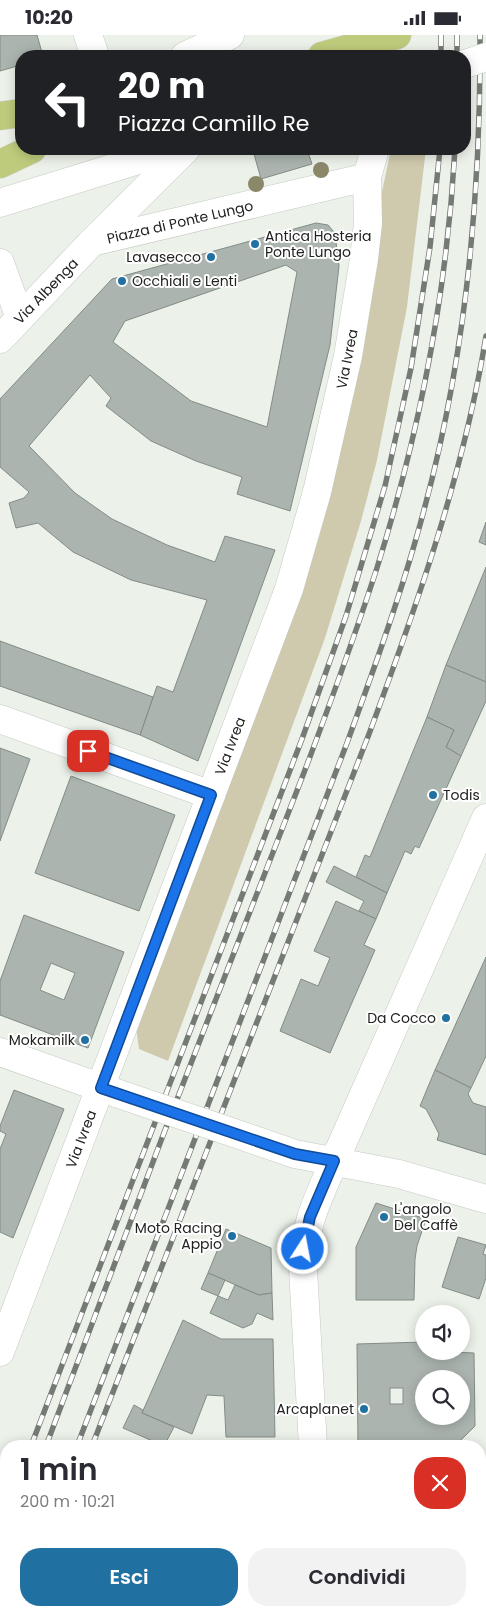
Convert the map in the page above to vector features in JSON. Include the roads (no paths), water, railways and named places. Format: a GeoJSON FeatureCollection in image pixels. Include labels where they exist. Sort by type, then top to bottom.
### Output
{"type":"FeatureCollection","features":[{"type":"Feature","properties":{"kind":"main road"},"geometry":{"type":"LineString","coordinates":[[343,50],[397,35]]}},
{"type":"Feature","properties":{"kind":"main road"},"geometry":{"type":"LineString","coordinates":[[0,116],[15,114]]}},
{"type":"Feature","properties":{"kind":"main road"},"geometry":{"type":"LineString","coordinates":[[0,164],[19,155]]}},
{"type":"Feature","properties":{"kind":"street"},"geometry":{"type":"LineString","coordinates":[[197,50],[230,35]]}},
{"type":"Feature","properties":{"kind":"street"},"geometry":{"type":"LineString","coordinates":[[471,62],[486,57]]}},
{"type":"Feature","properties":{"kind":"street"},"geometry":{"type":"LineString","coordinates":[[0,203],[155,155]]}},
{"type":"Feature","properties":{"kind":"street","name":"Piazza di Ponte Lungo"},"geometry":{"type":"LineString","coordinates":[[92,242],[180,155]]}},
{"type":"Feature","properties":{"kind":"street","name":"Via Ivrea"},"geometry":{"type":"LineString","coordinates":[[0,1352],[110,1091],[211,795],[289,589],[304,541],[322,474],[348,356],[364,259],[368,223],[367,177],[373,155]]}},
{"type":"Feature","properties":{"kind":"street","name":"Piazza di Ponte Lungo"},"geometry":{"type":"LineString","coordinates":[[92,242],[367,177]]}},
{"type":"Feature","properties":{"kind":"street","name":"Via Albenga"},"geometry":{"type":"LineString","coordinates":[[0,339],[92,242]]}},
{"type":"Feature","properties":{"kind":"street"},"geometry":{"type":"LineString","coordinates":[[0,263],[20,318]]}},
{"type":"Feature","properties":{"kind":"street"},"geometry":{"type":"LineString","coordinates":[[0,719],[211,795]]}},
{"type":"Feature","properties":{"kind":"street"},"geometry":{"type":"LineString","coordinates":[[313,1440],[303,1269],[304,1243],[310,1217],[486,818]]}},
{"type":"Feature","properties":{"kind":"street"},"geometry":{"type":"LineString","coordinates":[[0,1053],[295,1154],[399,1174],[486,1199]]}},
{"type":"Feature","properties":{"kind":"railway"},"geometry":{"type":"LineString","coordinates":[[441,35],[441,50]]}},
{"type":"Feature","properties":{"kind":"railway"},"geometry":{"type":"LineString","coordinates":[[457,35],[457,50]]}},
{"type":"Feature","properties":{"kind":"railway"},"geometry":{"type":"LineString","coordinates":[[79,1440],[347,743],[416,540],[439,452],[451,393],[468,274],[478,155],[480,35]]}},
{"type":"Feature","properties":{"kind":"railway"},"geometry":{"type":"LineString","coordinates":[[33,1440],[302,739],[346,616],[385,486],[411,368],[430,247],[439,155]]}},
{"type":"Feature","properties":{"kind":"railway"},"geometry":{"type":"LineString","coordinates":[[48,1440],[162,1138],[305,770],[342,671],[376,571],[405,468],[429,362],[445,256],[455,155]]}},
{"type":"Feature","properties":{"kind":"railway"},"geometry":{"type":"LineString","coordinates":[[94,1440],[369,734],[404,637],[452,488],[477,387],[486,336]]}},
{"type":"Feature","properties":{"kind":"place","name":"Antica Hosteria Ponte Lungo"},"geometry":{"type":"Point","coordinates":[255,244]}},
{"type":"Feature","properties":{"kind":"place","name":"Lavasecco"},"geometry":{"type":"Point","coordinates":[211,257]}},
{"type":"Feature","properties":{"kind":"place","name":"Occhiali e Lenti"},"geometry":{"type":"Point","coordinates":[122,281]}},
{"type":"Feature","properties":{"kind":"place","name":"Todis"},"geometry":{"type":"Point","coordinates":[433,795]}},
{"type":"Feature","properties":{"kind":"place","name":"Da Cocco"},"geometry":{"type":"Point","coordinates":[446,1018]}},
{"type":"Feature","properties":{"kind":"place","name":"Mokamilk"},"geometry":{"type":"Point","coordinates":[85,1040]}},
{"type":"Feature","properties":{"kind":"place","name":"L'angolo Del Caffè"},"geometry":{"type":"Point","coordinates":[384,1217]}},
{"type":"Feature","properties":{"kind":"place","name":"Moto Racing Appio"},"geometry":{"type":"Point","coordinates":[232,1236]}},
{"type":"Feature","properties":{"kind":"place","name":"Arcaplanet"},"geometry":{"type":"Point","coordinates":[364,1409]}}]}
